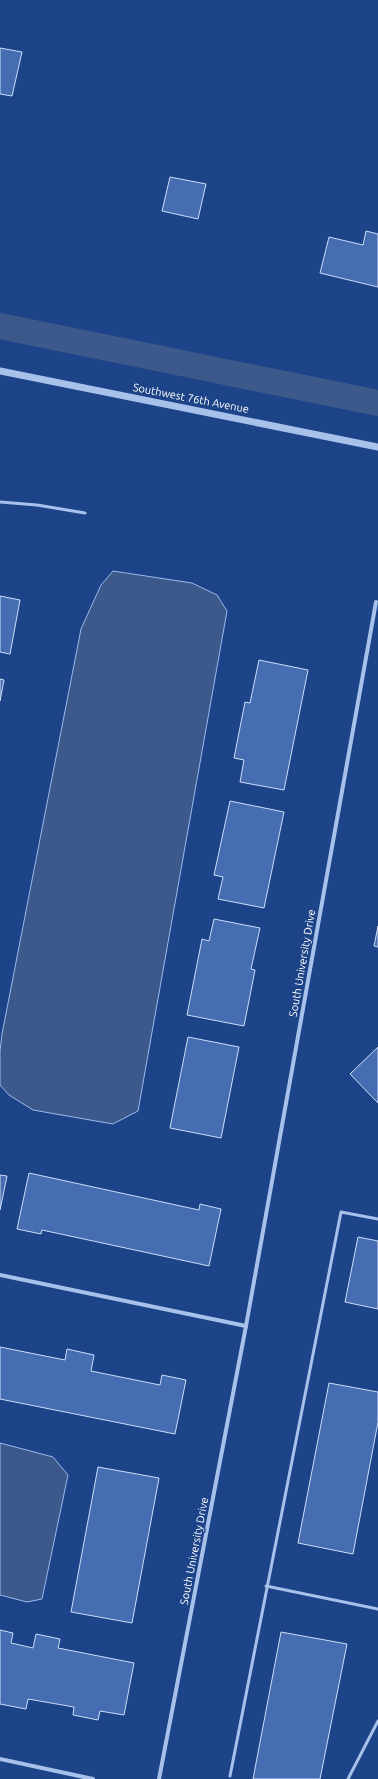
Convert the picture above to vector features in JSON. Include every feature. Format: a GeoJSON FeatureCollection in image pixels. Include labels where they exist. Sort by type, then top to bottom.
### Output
{"type":"FeatureCollection","features":[{"type":"Feature","properties":{"kind":"street","name":"Southwest 76th Avenue"},"geometry":{"type":"LineString","coordinates":[[0,371],[378,447]]}},
{"type":"Feature","properties":{"kind":"street","name":"South University Drive"},"geometry":{"type":"LineString","coordinates":[[159,1779],[246,1326],[376,602]]}},
{"type":"Feature","properties":{"kind":"street"},"geometry":{"type":"LineString","coordinates":[[0,1275],[246,1326]]}},
{"type":"Feature","properties":{"kind":"street"},"geometry":{"type":"LineString","coordinates":[[0,1759],[93,1779]]}},
{"type":"Feature","properties":{"kind":"lane"},"geometry":{"type":"LineString","coordinates":[[0,502],[38,505],[85,513]]}},
{"type":"Feature","properties":{"kind":"lane"},"geometry":{"type":"LineString","coordinates":[[230,1776],[266,1586],[341,1212],[378,1219]]}},
{"type":"Feature","properties":{"kind":"lane"},"geometry":{"type":"LineString","coordinates":[[266,1586],[378,1609]]}},
{"type":"Feature","properties":{"kind":"lane"},"geometry":{"type":"LineString","coordinates":[[348,1779],[378,1721]]}},
{"type":"Feature","properties":{"kind":"water"},"geometry":{"type":"Polygon","coordinates":[[[113,571],[192,583],[217,595],[227,611],[138,1111],[113,1124],[33,1110],[9,1095],[0,1085],[0,1051],[2,1034],[81,629],[101,585],[113,571]]]}},
{"type":"Feature","properties":{"kind":"water"},"geometry":{"type":"Polygon","coordinates":[[[0,1443],[53,1457],[68,1475],[42,1599],[27,1602],[0,1595],[0,1443]]]}},
{"type":"Feature","properties":{"kind":"building"},"geometry":{"type":"Polygon","coordinates":[[[0,48],[22,52],[12,96],[0,94],[0,48]]]}},
{"type":"Feature","properties":{"kind":"building"},"geometry":{"type":"Polygon","coordinates":[[[170,177],[206,184],[198,219],[162,211],[170,177]]]}},
{"type":"Feature","properties":{"kind":"building"},"geometry":{"type":"Polygon","coordinates":[[[366,231],[378,234],[378,287],[320,273],[329,237],[363,245],[366,231]]]}},
{"type":"Feature","properties":{"kind":"building"},"geometry":{"type":"Polygon","coordinates":[[[0,596],[20,600],[10,654],[0,652],[0,596]]]}},
{"type":"Feature","properties":{"kind":"building"},"geometry":{"type":"Polygon","coordinates":[[[259,660],[308,670],[284,790],[240,782],[244,760],[234,758],[245,702],[250,703],[259,660]]]}},
{"type":"Feature","properties":{"kind":"building"},"geometry":{"type":"Polygon","coordinates":[[[0,679],[4,680],[0,701],[0,679]]]}},
{"type":"Feature","properties":{"kind":"building"},"geometry":{"type":"Polygon","coordinates":[[[230,801],[284,812],[264,908],[218,899],[223,877],[214,875],[230,801]]]}},
{"type":"Feature","properties":{"kind":"building"},"geometry":{"type":"Polygon","coordinates":[[[214,919],[260,928],[251,969],[255,970],[244,1026],[187,1015],[202,939],[209,941],[214,919]]]}},
{"type":"Feature","properties":{"kind":"building"},"geometry":{"type":"Polygon","coordinates":[[[378,926],[378,947],[374,946],[378,926]]]}},
{"type":"Feature","properties":{"kind":"building"},"geometry":{"type":"Polygon","coordinates":[[[188,1037],[239,1047],[221,1138],[170,1128],[188,1037]]]}},
{"type":"Feature","properties":{"kind":"building"},"geometry":{"type":"Polygon","coordinates":[[[378,1047],[378,1103],[350,1074],[378,1047]]]}},
{"type":"Feature","properties":{"kind":"building"},"geometry":{"type":"Polygon","coordinates":[[[29,1173],[199,1210],[200,1204],[221,1209],[209,1266],[42,1230],[41,1234],[17,1229],[29,1173]]]}},
{"type":"Feature","properties":{"kind":"building"},"geometry":{"type":"Polygon","coordinates":[[[0,1175],[7,1176],[0,1210],[0,1175]]]}},
{"type":"Feature","properties":{"kind":"building"},"geometry":{"type":"Polygon","coordinates":[[[358,1237],[378,1241],[378,1309],[345,1302],[358,1237]]]}},
{"type":"Feature","properties":{"kind":"building"},"geometry":{"type":"Polygon","coordinates":[[[0,1347],[65,1360],[67,1349],[94,1355],[91,1371],[160,1385],[162,1375],[186,1380],[175,1434],[0,1399],[0,1347]]]}},
{"type":"Feature","properties":{"kind":"building"},"geometry":{"type":"Polygon","coordinates":[[[329,1383],[378,1392],[378,1422],[353,1554],[298,1543],[329,1383]]]}},
{"type":"Feature","properties":{"kind":"building"},"geometry":{"type":"Polygon","coordinates":[[[98,1467],[159,1478],[132,1623],[71,1612],[98,1467]]]}},
{"type":"Feature","properties":{"kind":"building"},"geometry":{"type":"Polygon","coordinates":[[[0,1630],[13,1633],[11,1643],[33,1648],[36,1634],[60,1639],[58,1648],[134,1663],[124,1715],[100,1711],[98,1720],[73,1715],[74,1707],[28,1699],[26,1709],[0,1704],[0,1630]]]}},
{"type":"Feature","properties":{"kind":"building"},"geometry":{"type":"Polygon","coordinates":[[[281,1632],[347,1644],[320,1779],[253,1779],[281,1632]]]}},
{"type":"Feature","properties":{"kind":"waterway"},"geometry":{"type":"LineString","coordinates":[[0,326],[378,403]]}}]}
